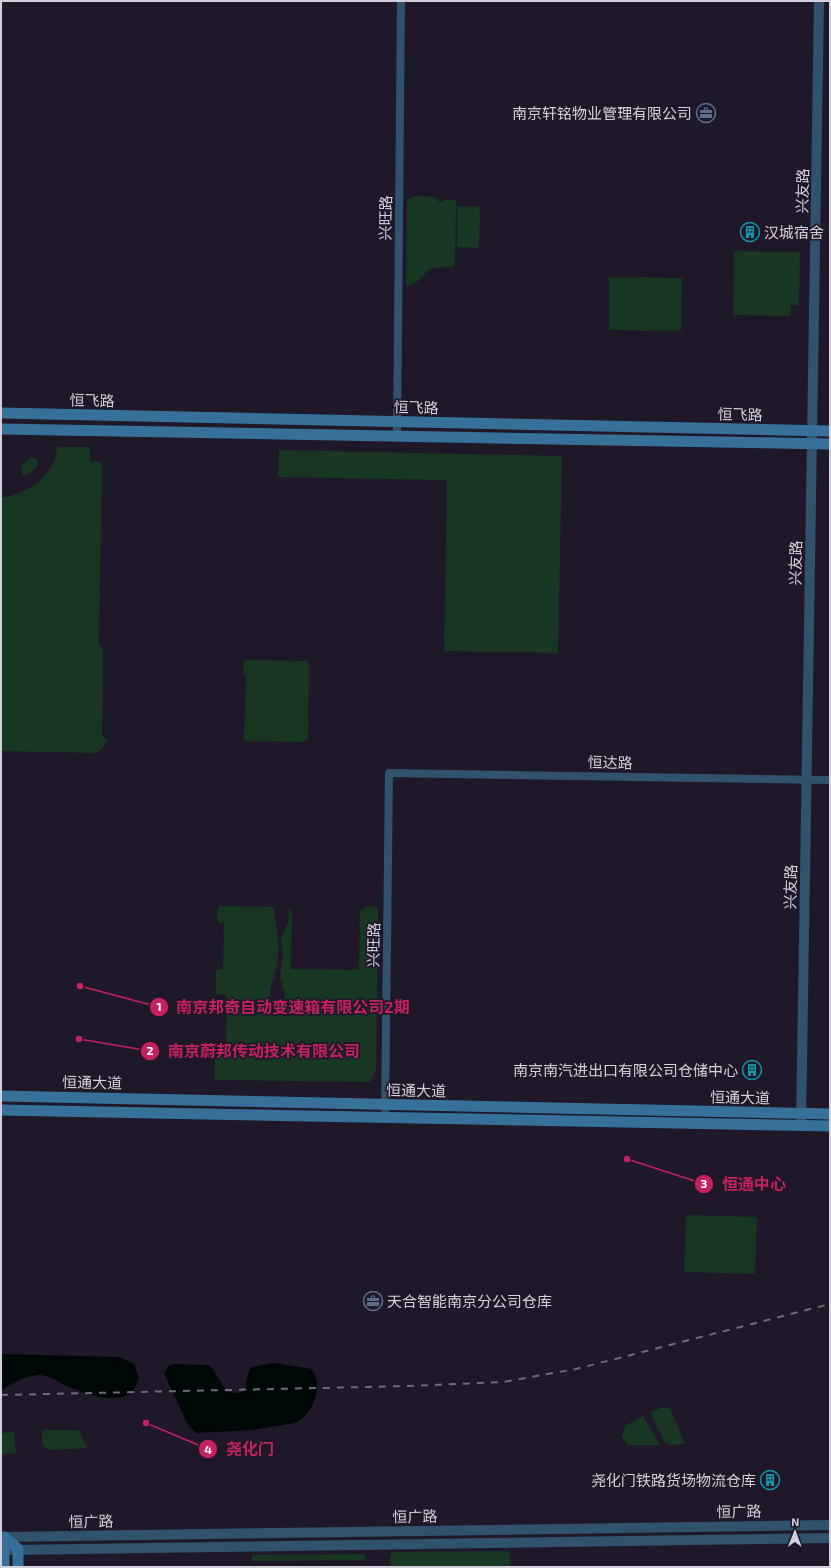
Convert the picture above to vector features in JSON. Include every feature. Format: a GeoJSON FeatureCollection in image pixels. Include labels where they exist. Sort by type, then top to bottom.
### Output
{"type":"FeatureCollection","features":[{"type":"Feature","properties":{"kind":"main road","name":"恒飞路"},"geometry":{"type":"LineString","coordinates":[[1,413],[830,431]]}},
{"type":"Feature","properties":{"kind":"main road","name":"恒飞路"},"geometry":{"type":"LineString","coordinates":[[1,429],[830,444]]}},
{"type":"Feature","properties":{"kind":"main road","name":"恒通大道"},"geometry":{"type":"LineString","coordinates":[[1,1096],[830,1114]]}},
{"type":"Feature","properties":{"kind":"main road","name":"恒通大道"},"geometry":{"type":"LineString","coordinates":[[1,1110],[830,1126]]}},
{"type":"Feature","properties":{"kind":"main road"},"geometry":{"type":"LineString","coordinates":[[3,1537],[18,1549],[18,1567]]}},
{"type":"Feature","properties":{"kind":"main road"},"geometry":{"type":"LineString","coordinates":[[3,1537],[4,1567]]}},
{"type":"Feature","properties":{"kind":"street","name":"兴旺路"},"geometry":{"type":"LineString","coordinates":[[397,435],[401,1]]}},
{"type":"Feature","properties":{"kind":"street","name":"兴友路"},"geometry":{"type":"LineString","coordinates":[[801,1125],[819,1]]}},
{"type":"Feature","properties":{"kind":"street","name":"兴旺路"},"geometry":{"type":"LineString","coordinates":[[385,1118],[389,773]]}},
{"type":"Feature","properties":{"kind":"street","name":"恒达路"},"geometry":{"type":"LineString","coordinates":[[389,773],[830,780]]}},
{"type":"Feature","properties":{"kind":"street","name":"恒广路"},"geometry":{"type":"LineString","coordinates":[[3,1537],[830,1525]]}},
{"type":"Feature","properties":{"kind":"street","name":"恒广路"},"geometry":{"type":"LineString","coordinates":[[3,1550],[830,1538]]}},
{"type":"Feature","properties":{"kind":"green space"},"geometry":{"type":"Polygon","coordinates":[[[413,196],[436,197],[439,202],[446,199],[456,200],[455,263],[453,267],[431,269],[418,281],[408,286],[406,284],[407,200],[413,196]]]}},
{"type":"Feature","properties":{"kind":"green space"},"geometry":{"type":"Polygon","coordinates":[[[457,206],[480,207],[479,248],[457,247],[457,206]]]}},
{"type":"Feature","properties":{"kind":"green space"},"geometry":{"type":"Polygon","coordinates":[[[734,251],[800,252],[799,305],[791,305],[791,316],[733,315],[734,251]]]}},
{"type":"Feature","properties":{"kind":"green space"},"geometry":{"type":"Polygon","coordinates":[[[609,277],[682,278],[681,331],[609,330],[609,277]]]}},
{"type":"Feature","properties":{"kind":"green space"},"geometry":{"type":"Polygon","coordinates":[[[57,447],[90,447],[90,462],[102,462],[99,644],[103,650],[102,736],[108,741],[97,753],[1,751],[1,498],[11,496],[30,488],[46,475],[55,457],[57,447]]]}},
{"type":"Feature","properties":{"kind":"green space"},"geometry":{"type":"Polygon","coordinates":[[[279,450],[562,456],[558,653],[444,651],[447,480],[278,477],[279,450]]]}},
{"type":"Feature","properties":{"kind":"green space"},"geometry":{"type":"Polygon","coordinates":[[[31,457],[38,460],[37,467],[28,475],[22,475],[21,467],[31,457]]]}},
{"type":"Feature","properties":{"kind":"green space"},"geometry":{"type":"Polygon","coordinates":[[[244,660],[307,661],[309,666],[308,740],[302,742],[244,741],[246,675],[243,674],[244,660]]]}},
{"type":"Feature","properties":{"kind":"green space"},"geometry":{"type":"Polygon","coordinates":[[[219,906],[274,907],[278,951],[269,997],[270,1001],[283,1003],[285,994],[280,977],[283,955],[281,938],[288,923],[289,910],[292,910],[291,969],[359,970],[360,911],[368,906],[378,907],[376,1069],[370,1082],[215,1080],[215,1056],[226,1056],[227,995],[216,994],[216,970],[223,969],[224,923],[218,923],[217,911],[219,906]]]}},
{"type":"Feature","properties":{"kind":"green space"},"geometry":{"type":"Polygon","coordinates":[[[686,1215],[757,1217],[755,1274],[684,1272],[686,1215]]]}},
{"type":"Feature","properties":{"kind":"green space"},"geometry":{"type":"Polygon","coordinates":[[[663,1407],[670,1408],[685,1444],[672,1445],[665,1443],[650,1412],[663,1407]]]}},
{"type":"Feature","properties":{"kind":"green space"},"geometry":{"type":"Polygon","coordinates":[[[643,1416],[660,1445],[628,1445],[622,1437],[625,1426],[643,1416]]]}},
{"type":"Feature","properties":{"kind":"green space"},"geometry":{"type":"Polygon","coordinates":[[[42,1430],[79,1430],[87,1448],[51,1450],[45,1448],[42,1441],[42,1430]]]}},
{"type":"Feature","properties":{"kind":"green space"},"geometry":{"type":"Polygon","coordinates":[[[14,1432],[16,1453],[1,1454],[1,1433],[14,1432]]]}},
{"type":"Feature","properties":{"kind":"green space"},"geometry":{"type":"Polygon","coordinates":[[[508,1551],[510,1556],[510,1567],[390,1567],[390,1555],[392,1552],[508,1551]]]}},
{"type":"Feature","properties":{"kind":"green space"},"geometry":{"type":"Polygon","coordinates":[[[365,1554],[366,1560],[252,1561],[252,1555],[365,1554]]]}},
{"type":"Feature","properties":{"kind":"shaded area"},"geometry":{"type":"Polygon","coordinates":[[[1,1354],[119,1357],[134,1364],[139,1378],[133,1392],[118,1398],[93,1396],[69,1387],[51,1377],[43,1375],[23,1379],[1,1390],[1,1354]]]}},
{"type":"Feature","properties":{"kind":"shaded area"},"geometry":{"type":"Polygon","coordinates":[[[274,1363],[312,1369],[317,1383],[315,1399],[307,1414],[295,1423],[253,1430],[196,1433],[188,1425],[164,1373],[168,1366],[172,1364],[208,1365],[212,1368],[227,1392],[240,1393],[245,1390],[247,1377],[251,1367],[274,1363]]]}},
{"type":"Feature","properties":{"kind":"railway"},"geometry":{"type":"LineString","coordinates":[[1,1395],[409,1386],[503,1382],[576,1369],[830,1304]]}},
{"type":"Feature","properties":{"kind":"place","name":"南京轩铭物业管理有限公司"},"geometry":{"type":"Point","coordinates":[706,113]}},
{"type":"Feature","properties":{"kind":"place","name":"汉城宿舍"},"geometry":{"type":"Point","coordinates":[750,232]}},
{"type":"Feature","properties":{"kind":"place","name":"南京邦奇自动变速箱有限公司2期"},"geometry":{"type":"Point","coordinates":[80,986]}},
{"type":"Feature","properties":{"kind":"place","name":"南京蔚邦传动技术有限公司"},"geometry":{"type":"Point","coordinates":[79,1039]}},
{"type":"Feature","properties":{"kind":"place","name":"南京南汽进出口有限公司仓储中心"},"geometry":{"type":"Point","coordinates":[752,1070]}},
{"type":"Feature","properties":{"kind":"place","name":"恒通中心"},"geometry":{"type":"Point","coordinates":[627,1159]}},
{"type":"Feature","properties":{"kind":"place","name":"天合智能南京分公司仓库"},"geometry":{"type":"Point","coordinates":[373,1301]}},
{"type":"Feature","properties":{"kind":"place","name":"尧化门"},"geometry":{"type":"Point","coordinates":[146,1423]}},
{"type":"Feature","properties":{"kind":"place","name":"尧化门铁路货场物流仓库"},"geometry":{"type":"Point","coordinates":[770,1480]}}]}
